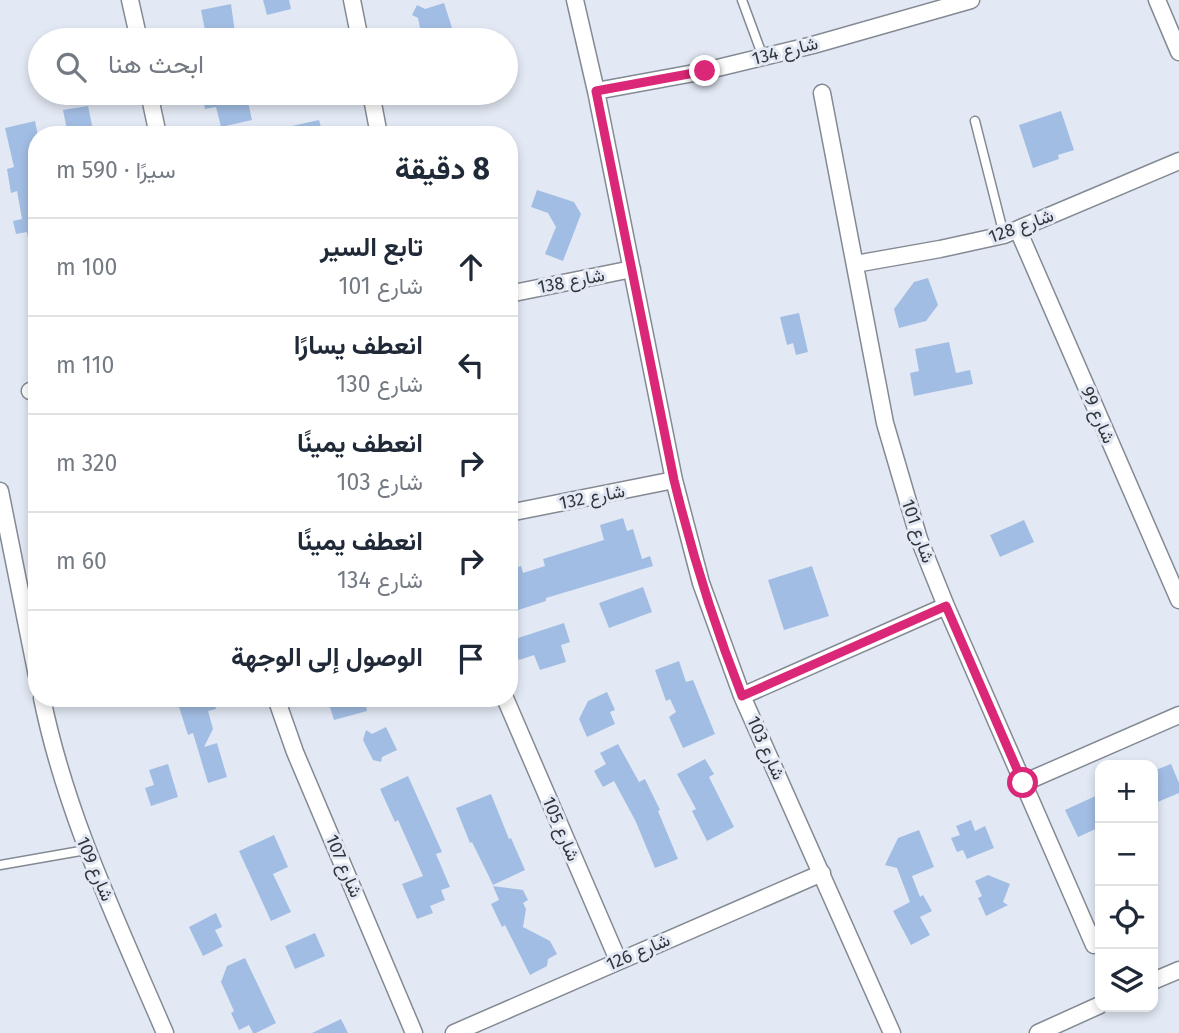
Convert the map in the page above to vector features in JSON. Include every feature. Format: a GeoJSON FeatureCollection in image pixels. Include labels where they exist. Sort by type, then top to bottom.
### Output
{"type":"FeatureCollection","features":[{"type":"Feature","properties":{"kind":"street"},"geometry":{"type":"LineString","coordinates":[[130,0],[136,28]]}},
{"type":"Feature","properties":{"kind":"street"},"geometry":{"type":"LineString","coordinates":[[352,0],[358,28]]}},
{"type":"Feature","properties":{"kind":"street","name":"شارع 103"},"geometry":{"type":"LineString","coordinates":[[575,0],[596,91],[674,480],[701,583],[742,696],[892,1033]]}},
{"type":"Feature","properties":{"kind":"street","name":"شارع 134"},"geometry":{"type":"LineString","coordinates":[[596,91],[705,71],[763,57],[916,7],[971,0]]}},
{"type":"Feature","properties":{"kind":"street"},"geometry":{"type":"LineString","coordinates":[[1157,0],[1179,52]]}},
{"type":"Feature","properties":{"kind":"street","name":"شارع 101"},"geometry":{"type":"LineString","coordinates":[[822,93],[885,423],[919,539],[1094,944]]}},
{"type":"Feature","properties":{"kind":"street"},"geometry":{"type":"LineString","coordinates":[[152,105],[156,126]]}},
{"type":"Feature","properties":{"kind":"street"},"geometry":{"type":"LineString","coordinates":[[373,105],[377,126]]}},
{"type":"Feature","properties":{"kind":"street","name":"شارع 128"},"geometry":{"type":"LineString","coordinates":[[855,264],[940,249],[1011,232],[1179,161]]}},
{"type":"Feature","properties":{"kind":"street","name":"شارع 99"},"geometry":{"type":"LineString","coordinates":[[1011,232],[1179,600]]}},
{"type":"Feature","properties":{"kind":"street","name":"شارع 138"},"geometry":{"type":"LineString","coordinates":[[518,292],[632,269]]}},
{"type":"Feature","properties":{"kind":"street","name":"شارع 132"},"geometry":{"type":"LineString","coordinates":[[518,511],[674,480]]}},
{"type":"Feature","properties":{"kind":"street"},"geometry":{"type":"LineString","coordinates":[[0,491],[5,542],[28,638]]}},
{"type":"Feature","properties":{"kind":"street"},"geometry":{"type":"LineString","coordinates":[[742,696],[946,606]]}},
{"type":"Feature","properties":{"kind":"street","name":"شارع 109"},"geometry":{"type":"LineString","coordinates":[[43,707],[60,772],[86,850],[165,1033]]}},
{"type":"Feature","properties":{"kind":"street","name":"شارع 107"},"geometry":{"type":"LineString","coordinates":[[279,707],[295,752],[414,1033]]}},
{"type":"Feature","properties":{"kind":"street","name":"شارع 105"},"geometry":{"type":"LineString","coordinates":[[509,707],[618,960]]}},
{"type":"Feature","properties":{"kind":"street"},"geometry":{"type":"LineString","coordinates":[[1023,783],[1179,715]]}},
{"type":"Feature","properties":{"kind":"street","name":"شارع 126"},"geometry":{"type":"LineString","coordinates":[[454,1033],[822,873]]}},
{"type":"Feature","properties":{"kind":"street"},"geometry":{"type":"LineString","coordinates":[[1158,979],[1179,970]]}},
{"type":"Feature","properties":{"kind":"street"},"geometry":{"type":"LineString","coordinates":[[1038,1033],[1095,1007]]}},
{"type":"Feature","properties":{"kind":"lane"},"geometry":{"type":"LineString","coordinates":[[742,0],[763,57]]}},
{"type":"Feature","properties":{"kind":"lane"},"geometry":{"type":"LineString","coordinates":[[975,121],[1011,232]]}},
{"type":"Feature","properties":{"kind":"lane"},"geometry":{"type":"LineString","coordinates":[[0,865],[86,850]]}},
{"type":"Feature","properties":{"kind":"building"},"geometry":{"type":"Polygon","coordinates":[[[263,0],[289,0],[291,9],[267,15],[263,0]]]}},
{"type":"Feature","properties":{"kind":"building"},"geometry":{"type":"Polygon","coordinates":[[[444,3],[452,28],[420,28],[418,18],[412,15],[417,5],[425,9],[444,3]]]}},
{"type":"Feature","properties":{"kind":"building"},"geometry":{"type":"Polygon","coordinates":[[[231,4],[234,28],[205,28],[201,10],[231,4]]]}},
{"type":"Feature","properties":{"kind":"building"},"geometry":{"type":"Polygon","coordinates":[[[204,105],[249,105],[252,120],[221,126],[216,107],[205,109],[204,105]]]}},
{"type":"Feature","properties":{"kind":"building"},"geometry":{"type":"Polygon","coordinates":[[[88,106],[92,126],[66,126],[63,110],[88,106]]]}},
{"type":"Feature","properties":{"kind":"building"},"geometry":{"type":"Polygon","coordinates":[[[1061,111],[1074,150],[1058,155],[1059,159],[1033,168],[1019,125],[1061,111]]]}},
{"type":"Feature","properties":{"kind":"building"},"geometry":{"type":"Polygon","coordinates":[[[319,120],[321,126],[292,126],[319,120]]]}},
{"type":"Feature","properties":{"kind":"building"},"geometry":{"type":"Polygon","coordinates":[[[35,121],[36,126],[28,126],[28,237],[27,232],[16,234],[13,221],[22,219],[17,191],[11,193],[7,169],[14,167],[5,128],[35,121]]]}},
{"type":"Feature","properties":{"kind":"building"},"geometry":{"type":"Polygon","coordinates":[[[537,190],[574,202],[581,214],[563,261],[545,254],[556,227],[548,213],[531,207],[537,190]]]}},
{"type":"Feature","properties":{"kind":"building"},"geometry":{"type":"Polygon","coordinates":[[[928,278],[938,305],[926,321],[899,328],[894,309],[914,282],[928,278]]]}},
{"type":"Feature","properties":{"kind":"building"},"geometry":{"type":"Polygon","coordinates":[[[799,313],[808,352],[796,355],[793,343],[787,345],[780,317],[799,313]]]}},
{"type":"Feature","properties":{"kind":"building"},"geometry":{"type":"Polygon","coordinates":[[[949,342],[956,373],[970,370],[973,384],[914,396],[910,373],[919,371],[915,349],[949,342]]]}},
{"type":"Feature","properties":{"kind":"building"},"geometry":{"type":"Polygon","coordinates":[[[623,518],[627,531],[633,529],[642,559],[650,556],[653,566],[546,598],[546,601],[518,610],[518,567],[521,566],[523,573],[545,566],[543,559],[604,540],[600,525],[623,518]]]}},
{"type":"Feature","properties":{"kind":"building"},"geometry":{"type":"Polygon","coordinates":[[[1024,520],[1034,542],[1000,557],[990,535],[1024,520]]]}},
{"type":"Feature","properties":{"kind":"building"},"geometry":{"type":"Polygon","coordinates":[[[812,566],[829,616],[784,630],[768,580],[812,566]]]}},
{"type":"Feature","properties":{"kind":"building"},"geometry":{"type":"Polygon","coordinates":[[[643,587],[652,612],[609,628],[599,603],[643,587]]]}},
{"type":"Feature","properties":{"kind":"building"},"geometry":{"type":"Polygon","coordinates":[[[564,623],[570,642],[561,645],[566,662],[540,670],[534,655],[519,660],[518,638],[564,623]]]}},
{"type":"Feature","properties":{"kind":"building"},"geometry":{"type":"Polygon","coordinates":[[[679,661],[686,682],[693,680],[715,734],[683,748],[669,717],[676,712],[670,699],[666,701],[655,670],[679,661]]]}},
{"type":"Feature","properties":{"kind":"building"},"geometry":{"type":"Polygon","coordinates":[[[607,692],[615,710],[610,712],[615,724],[587,737],[579,719],[588,701],[607,692]]]}},
{"type":"Feature","properties":{"kind":"building"},"geometry":{"type":"Polygon","coordinates":[[[179,707],[215,707],[208,711],[213,729],[204,747],[217,743],[227,777],[208,783],[193,733],[188,735],[179,707]]]}},
{"type":"Feature","properties":{"kind":"building"},"geometry":{"type":"Polygon","coordinates":[[[330,707],[366,707],[367,711],[334,720],[330,707]]]}},
{"type":"Feature","properties":{"kind":"building"},"geometry":{"type":"Polygon","coordinates":[[[386,727],[397,750],[382,757],[381,762],[373,760],[363,740],[366,730],[372,734],[386,727]]]}},
{"type":"Feature","properties":{"kind":"building"},"geometry":{"type":"Polygon","coordinates":[[[618,744],[639,782],[645,779],[678,859],[655,868],[636,822],[614,781],[603,787],[594,771],[606,764],[600,753],[618,744]]]}},
{"type":"Feature","properties":{"kind":"building"},"geometry":{"type":"Polygon","coordinates":[[[705,759],[714,774],[709,777],[734,827],[707,841],[692,811],[696,809],[677,774],[705,759]]]}},
{"type":"Feature","properties":{"kind":"building"},"geometry":{"type":"Polygon","coordinates":[[[168,764],[178,797],[151,806],[145,788],[154,785],[149,770],[168,764]]]}},
{"type":"Feature","properties":{"kind":"building"},"geometry":{"type":"Polygon","coordinates":[[[1171,764],[1179,783],[1179,793],[1158,802],[1158,769],[1171,764]]]}},
{"type":"Feature","properties":{"kind":"building"},"geometry":{"type":"Polygon","coordinates":[[[408,776],[442,852],[436,854],[450,887],[441,890],[445,900],[430,906],[433,913],[417,919],[402,884],[423,876],[398,820],[395,822],[380,789],[408,776]]]}},
{"type":"Feature","properties":{"kind":"building"},"geometry":{"type":"Polygon","coordinates":[[[491,794],[525,870],[493,885],[472,842],[470,843],[456,808],[491,794]]]}},
{"type":"Feature","properties":{"kind":"building"},"geometry":{"type":"Polygon","coordinates":[[[1095,796],[1095,829],[1078,837],[1065,810],[1095,796]]]}},
{"type":"Feature","properties":{"kind":"building"},"geometry":{"type":"Polygon","coordinates":[[[971,820],[975,831],[985,826],[994,848],[967,859],[963,850],[957,852],[951,838],[960,835],[956,826],[971,820]]]}},
{"type":"Feature","properties":{"kind":"building"},"geometry":{"type":"Polygon","coordinates":[[[919,830],[934,867],[912,876],[920,897],[923,895],[932,911],[920,917],[930,935],[911,945],[893,911],[910,902],[897,868],[885,865],[898,838],[919,830]]]}},
{"type":"Feature","properties":{"kind":"building"},"geometry":{"type":"Polygon","coordinates":[[[274,835],[288,867],[273,874],[291,912],[271,921],[239,851],[274,835]]]}},
{"type":"Feature","properties":{"kind":"building"},"geometry":{"type":"Polygon","coordinates":[[[988,875],[1010,884],[1003,902],[1008,905],[986,916],[978,898],[982,896],[975,881],[988,875]]]}},
{"type":"Feature","properties":{"kind":"building"},"geometry":{"type":"Polygon","coordinates":[[[493,886],[523,890],[528,900],[523,903],[526,909],[523,927],[550,941],[557,954],[548,959],[547,966],[530,975],[505,925],[502,927],[491,904],[499,900],[493,886]]]}},
{"type":"Feature","properties":{"kind":"building"},"geometry":{"type":"Polygon","coordinates":[[[216,913],[222,927],[215,930],[223,946],[203,956],[189,927],[216,913]]]}},
{"type":"Feature","properties":{"kind":"building"},"geometry":{"type":"Polygon","coordinates":[[[315,933],[325,956],[295,969],[285,946],[315,933]]]}},
{"type":"Feature","properties":{"kind":"building"},"geometry":{"type":"Polygon","coordinates":[[[245,958],[276,1023],[256,1033],[253,1033],[249,1025],[239,1030],[221,982],[227,966],[245,958]]]}},
{"type":"Feature","properties":{"kind":"building"},"geometry":{"type":"Polygon","coordinates":[[[341,1019],[348,1033],[312,1033],[341,1019]]]}},
{"type":"Feature","properties":{"kind":"route"},"geometry":{"type":"LineString","coordinates":[[705,71],[596,91],[686,532],[718,633],[742,696],[946,606],[1023,783]]}}]}
